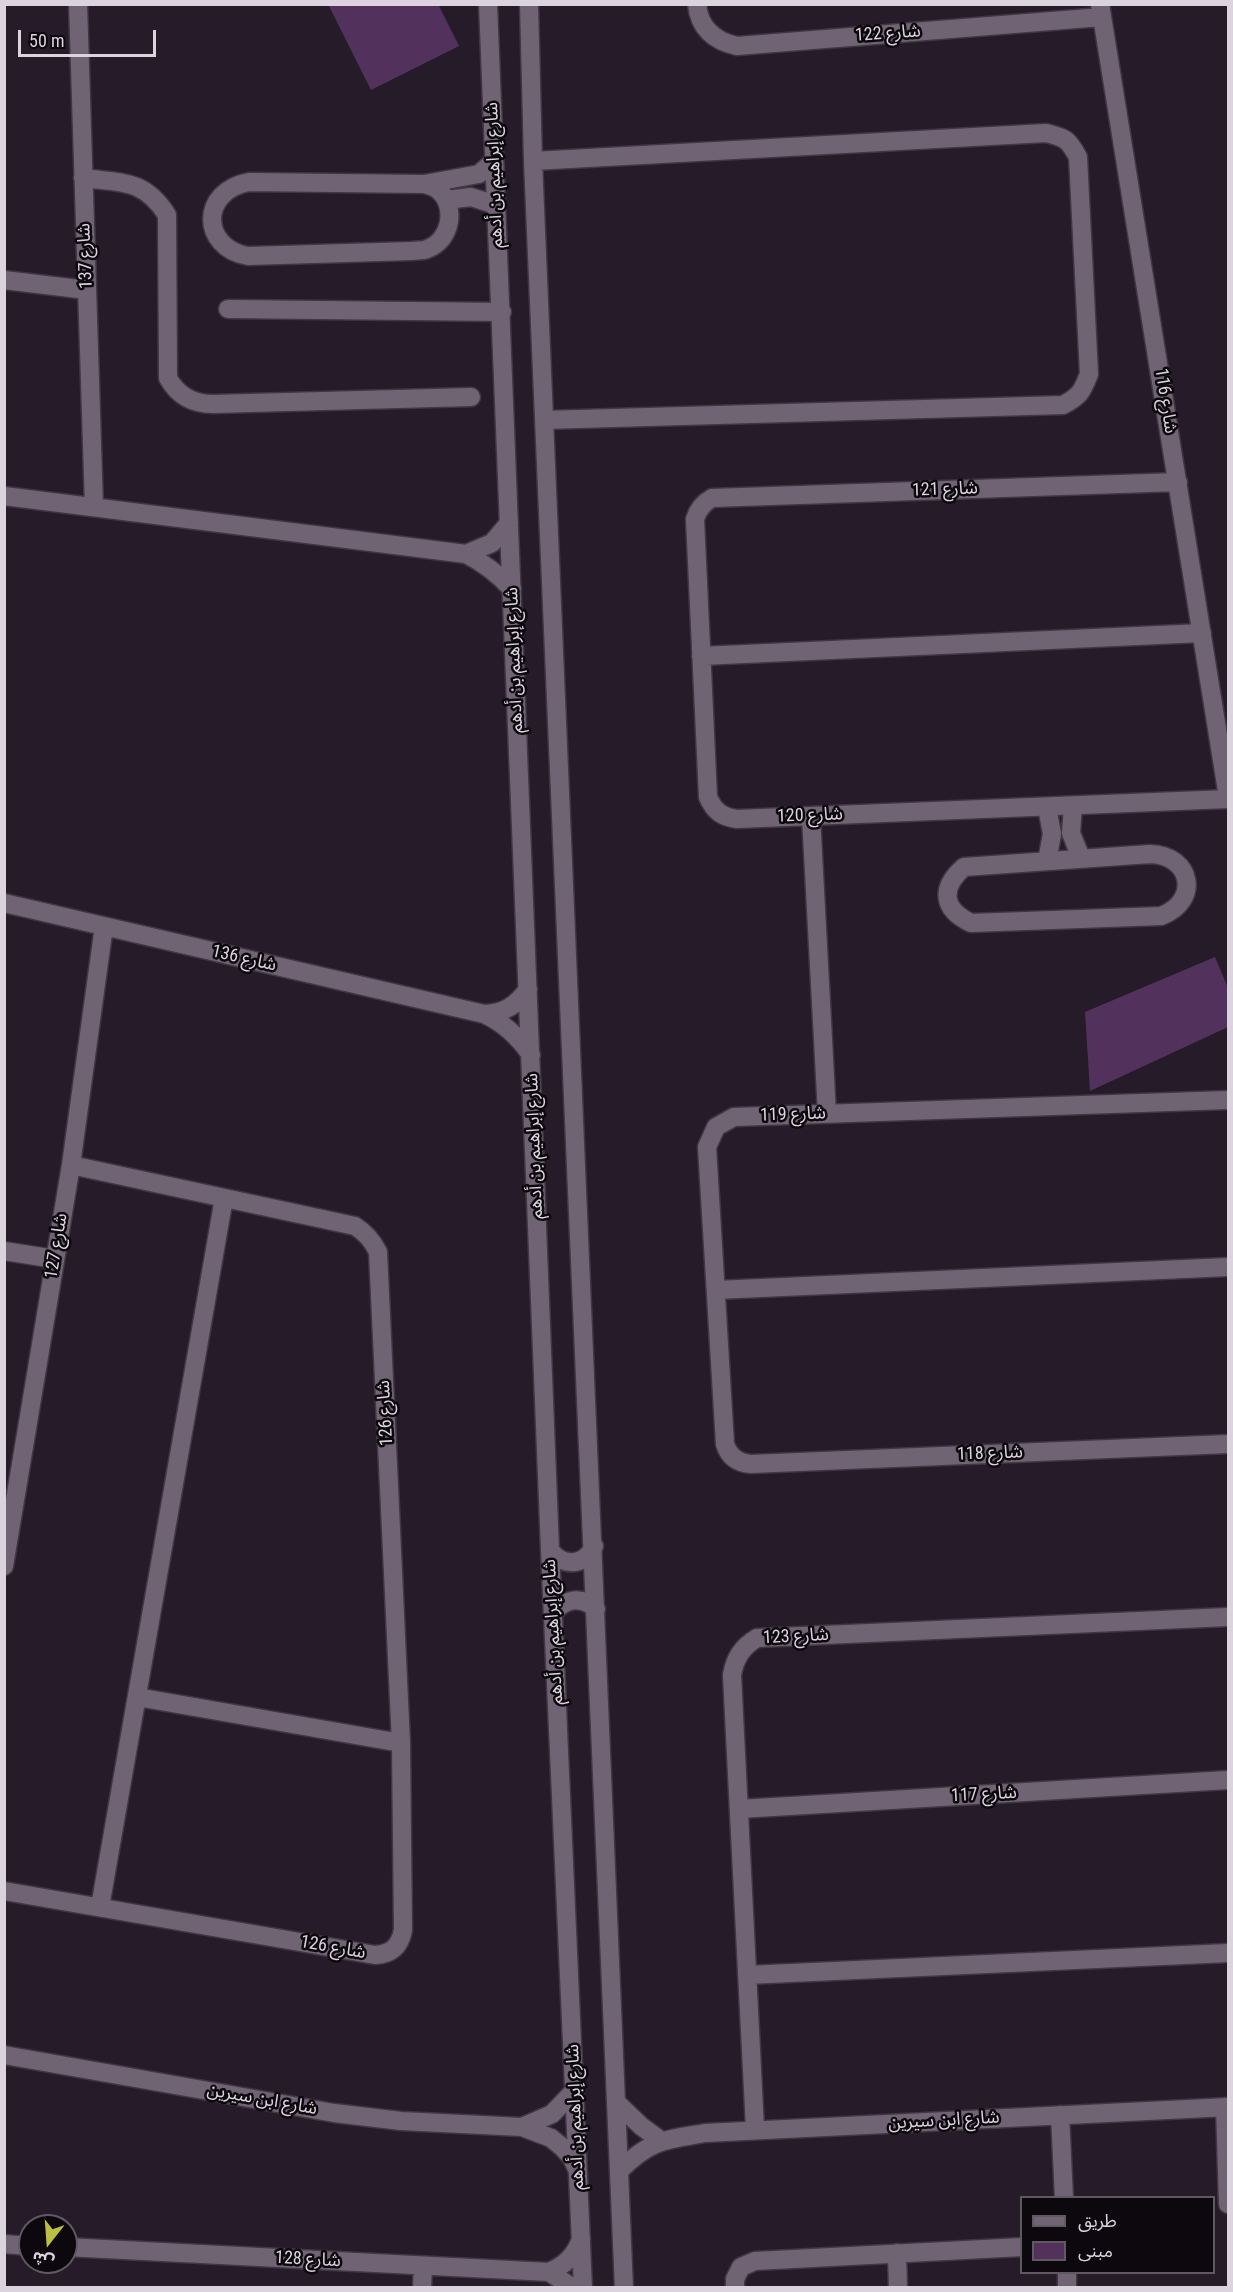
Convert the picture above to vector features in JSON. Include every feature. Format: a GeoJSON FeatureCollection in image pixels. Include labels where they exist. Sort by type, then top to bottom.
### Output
{"type":"FeatureCollection","features":[{"type":"Feature","properties":{"kind":"street","name":"شارع 137"},"geometry":{"type":"LineString","coordinates":[[78,4],[94,507]]}},
{"type":"Feature","properties":{"kind":"street","name":"شارع إبراهيم بن أدهم"},"geometry":{"type":"LineString","coordinates":[[488,4],[550,1550],[584,2288]]}},
{"type":"Feature","properties":{"kind":"street"},"geometry":{"type":"LineString","coordinates":[[529,4],[533,161],[624,2288]]}},
{"type":"Feature","properties":{"kind":"street","name":"شارع 122"},"geometry":{"type":"LineString","coordinates":[[697,4],[698,17],[707,31],[737,46],[1101,11]]}},
{"type":"Feature","properties":{"kind":"street","name":"شارع 116"},"geometry":{"type":"LineString","coordinates":[[1101,11],[1228,798]]}},
{"type":"Feature","properties":{"kind":"street"},"geometry":{"type":"LineString","coordinates":[[533,161],[1046,133],[1063,137],[1070,142],[1078,157],[1089,374],[1077,398],[1063,405],[544,420]]}},
{"type":"Feature","properties":{"kind":"street"},"geometry":{"type":"LineString","coordinates":[[424,184],[437,189],[446,200],[450,215],[448,230],[440,242],[427,249],[248,256],[236,254],[225,247],[217,237],[212,225],[212,213],[217,200],[236,184],[249,182],[424,184],[479,174],[494,161]]}},
{"type":"Feature","properties":{"kind":"street"},"geometry":{"type":"LineString","coordinates":[[83,178],[135,185],[154,197],[167,215],[168,378],[178,392],[185,397],[203,404],[471,397]]}},
{"type":"Feature","properties":{"kind":"street"},"geometry":{"type":"LineString","coordinates":[[446,200],[471,197],[496,205]]}},
{"type":"Feature","properties":{"kind":"street"},"geometry":{"type":"LineString","coordinates":[[4,280],[87,290]]}},
{"type":"Feature","properties":{"kind":"street"},"geometry":{"type":"LineString","coordinates":[[228,309],[502,312]]}},
{"type":"Feature","properties":{"kind":"street","name":"شارع 121"},"geometry":{"type":"LineString","coordinates":[[712,498],[1178,482]]}},
{"type":"Feature","properties":{"kind":"street"},"geometry":{"type":"LineString","coordinates":[[4,495],[466,554],[499,575],[512,589]]}},
{"type":"Feature","properties":{"kind":"street","name":"شارع 120"},"geometry":{"type":"LineString","coordinates":[[712,498],[698,510],[695,519],[708,797],[715,810],[729,818],[737,819],[1228,798]]}},
{"type":"Feature","properties":{"kind":"street"},"geometry":{"type":"LineString","coordinates":[[466,554],[492,543],[509,523]]}},
{"type":"Feature","properties":{"kind":"street"},"geometry":{"type":"LineString","coordinates":[[700,656],[1202,633]]}},
{"type":"Feature","properties":{"kind":"street"},"geometry":{"type":"LineString","coordinates":[[1073,806],[1071,833],[1081,858]]}},
{"type":"Feature","properties":{"kind":"street"},"geometry":{"type":"LineString","coordinates":[[1047,807],[1052,834],[1047,861]]}},
{"type":"Feature","properties":{"kind":"street"},"geometry":{"type":"LineString","coordinates":[[811,816],[827,1114]]}},
{"type":"Feature","properties":{"kind":"street"},"geometry":{"type":"LineString","coordinates":[[1162,855],[1173,860],[1182,868],[1186,880],[1186,892],[1181,903],[1172,912],[1149,918],[971,923],[958,916],[949,904],[948,890],[953,876],[964,867],[1047,861],[1162,855]]}},
{"type":"Feature","properties":{"kind":"street","name":"شارع 136"},"geometry":{"type":"LineString","coordinates":[[4,903],[484,1014],[511,1030],[531,1054]]}},
{"type":"Feature","properties":{"kind":"street","name":"شارع 127"},"geometry":{"type":"LineString","coordinates":[[4,1566],[9,1504],[55,1259],[104,926]]}},
{"type":"Feature","properties":{"kind":"street","name":"شارع 136"},"geometry":{"type":"LineString","coordinates":[[484,1014],[504,1010],[514,1005],[528,989]]}},
{"type":"Feature","properties":{"kind":"street","name":"شارع 119"},"geometry":{"type":"LineString","coordinates":[[751,1464],[733,1458],[725,1444],[708,1154],[712,1133],[722,1122],[734,1117],[1228,1100]]}},
{"type":"Feature","properties":{"kind":"street","name":"شارع 126"},"geometry":{"type":"LineString","coordinates":[[4,1891],[375,1955],[391,1952],[398,1946],[403,1930],[401,1743],[378,1252],[373,1241],[354,1226],[70,1165]]}},
{"type":"Feature","properties":{"kind":"street"},"geometry":{"type":"LineString","coordinates":[[100,1907],[224,1198]]}},
{"type":"Feature","properties":{"kind":"street"},"geometry":{"type":"LineString","coordinates":[[4,1251],[55,1259]]}},
{"type":"Feature","properties":{"kind":"street"},"geometry":{"type":"LineString","coordinates":[[716,1290],[1228,1267]]}},
{"type":"Feature","properties":{"kind":"street","name":"شارع 118"},"geometry":{"type":"LineString","coordinates":[[751,1464],[1228,1444]]}},
{"type":"Feature","properties":{"kind":"street"},"geometry":{"type":"LineString","coordinates":[[550,1550],[558,1560],[576,1563],[587,1557],[594,1546]]}},
{"type":"Feature","properties":{"kind":"street"},"geometry":{"type":"LineString","coordinates":[[554,1612],[564,1602],[572,1600],[585,1601],[596,1609]]}},
{"type":"Feature","properties":{"kind":"street","name":"شارع 123"},"geometry":{"type":"LineString","coordinates":[[754,2129],[732,1675],[740,1653],[757,1638],[1228,1617]]}},
{"type":"Feature","properties":{"kind":"street"},"geometry":{"type":"LineString","coordinates":[[137,1697],[401,1743]]}},
{"type":"Feature","properties":{"kind":"street","name":"شارع 117"},"geometry":{"type":"LineString","coordinates":[[739,1809],[1228,1780]]}},
{"type":"Feature","properties":{"kind":"street"},"geometry":{"type":"LineString","coordinates":[[747,1975],[1228,1953]]}},
{"type":"Feature","properties":{"kind":"street","name":"شارع ابن سيرين"},"geometry":{"type":"LineString","coordinates":[[4,2055],[334,2113],[400,2121],[522,2127],[556,2142],[572,2158],[578,2172]]}},
{"type":"Feature","properties":{"kind":"street","name":"شارع ابن سيرين"},"geometry":{"type":"LineString","coordinates":[[522,2127],[552,2114],[575,2090]]}},
{"type":"Feature","properties":{"kind":"street"},"geometry":{"type":"LineString","coordinates":[[616,2102],[641,2126],[660,2140]]}},
{"type":"Feature","properties":{"kind":"street"},"geometry":{"type":"LineString","coordinates":[[1227,2107],[1228,2204]]}},
{"type":"Feature","properties":{"kind":"street","name":"شارع ابن سيرين"},"geometry":{"type":"LineString","coordinates":[[619,2171],[639,2153],[660,2140],[705,2133],[1227,2107]]}},
{"type":"Feature","properties":{"kind":"street"},"geometry":{"type":"LineString","coordinates":[[1060,2115],[1064,2196]]}},
{"type":"Feature","properties":{"kind":"street"},"geometry":{"type":"LineString","coordinates":[[573,2288],[549,2272],[567,2262],[581,2239]]}},
{"type":"Feature","properties":{"kind":"street"},"geometry":{"type":"LineString","coordinates":[[735,2288],[737,2273],[741,2267],[750,2262],[1020,2247]]}},
{"type":"Feature","properties":{"kind":"street","name":"شارع 128"},"geometry":{"type":"LineString","coordinates":[[78,2248],[549,2272]]}},
{"type":"Feature","properties":{"kind":"street"},"geometry":{"type":"LineString","coordinates":[[897,2253],[898,2288]]}},
{"type":"Feature","properties":{"kind":"street"},"geometry":{"type":"LineString","coordinates":[[422,2288],[423,2266]]}},
{"type":"Feature","properties":{"kind":"building"},"geometry":{"type":"Polygon","coordinates":[[[328,4],[438,4],[459,46],[371,90],[328,4]]]}},
{"type":"Feature","properties":{"kind":"building"},"geometry":{"type":"Polygon","coordinates":[[[1215,957],[1228,988],[1228,1027],[1090,1091],[1085,1012],[1215,957]]]}}]}
